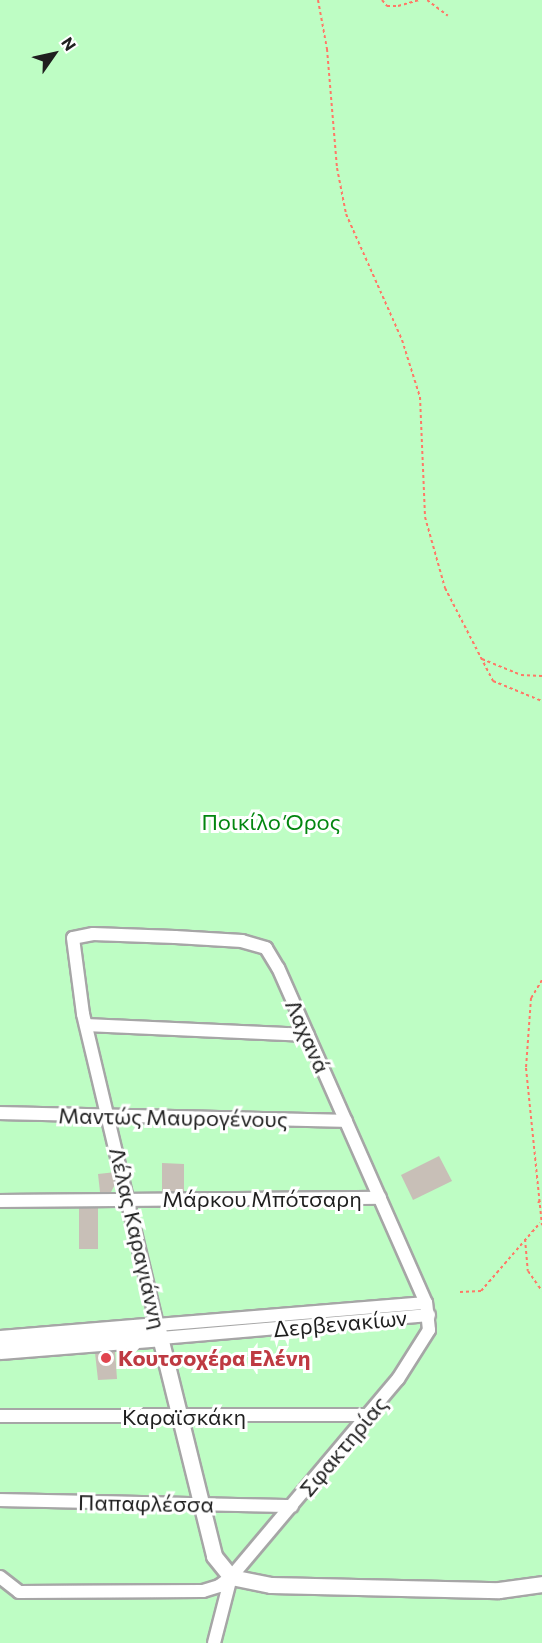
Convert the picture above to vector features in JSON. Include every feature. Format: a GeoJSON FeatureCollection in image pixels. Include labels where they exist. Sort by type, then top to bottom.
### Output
{"type":"FeatureCollection","features":[{"type":"Feature","properties":{"kind":"street","name":"Λαχανά"},"geometry":{"type":"LineString","coordinates":[[73,938],[93,934],[175,936],[242,941],[266,948],[308,1035],[426,1302]]}},
{"type":"Feature","properties":{"kind":"street","name":"Λέλας Καραγιάννη"},"geometry":{"type":"LineString","coordinates":[[73,938],[86,1025],[110,1116],[201,1505],[214,1556],[231,1577]]}},
{"type":"Feature","properties":{"kind":"street"},"geometry":{"type":"LineString","coordinates":[[86,1025],[308,1035]]}},
{"type":"Feature","properties":{"kind":"street","name":"Μαντώς Μαυρογένους"},"geometry":{"type":"LineString","coordinates":[[0,1113],[346,1120]]}},
{"type":"Feature","properties":{"kind":"street","name":"Μάρκου Μπότσαρη"},"geometry":{"type":"LineString","coordinates":[[0,1201],[380,1198]]}},
{"type":"Feature","properties":{"kind":"street","name":"Σφακτηρίας"},"geometry":{"type":"LineString","coordinates":[[231,1577],[368,1415],[423,1342],[429,1330],[426,1302]]}},
{"type":"Feature","properties":{"kind":"street","name":"Δερβενακίων"},"geometry":{"type":"LineString","coordinates":[[0,1351],[426,1302]]}},
{"type":"Feature","properties":{"kind":"street","name":"Δερβενακίων"},"geometry":{"type":"LineString","coordinates":[[0,1338],[429,1315]]}},
{"type":"Feature","properties":{"kind":"street","name":"Καραϊσκάκη"},"geometry":{"type":"LineString","coordinates":[[0,1416],[182,1418],[368,1415]]}},
{"type":"Feature","properties":{"kind":"street","name":"Παπαφλέσσα"},"geometry":{"type":"LineString","coordinates":[[0,1500],[292,1506]]}},
{"type":"Feature","properties":{"kind":"street"},"geometry":{"type":"LineString","coordinates":[[0,1577],[19,1592],[203,1591],[231,1577],[282,1586],[499,1590],[542,1584]]}},
{"type":"Feature","properties":{"kind":"street"},"geometry":{"type":"LineString","coordinates":[[214,1643],[231,1577]]}},
{"type":"Feature","properties":{"kind":"path"},"geometry":{"type":"LineString","coordinates":[[318,0],[327,49],[336,168],[346,214],[402,340],[420,397],[425,517],[445,588],[493,681],[542,701]]}},
{"type":"Feature","properties":{"kind":"path"},"geometry":{"type":"LineString","coordinates":[[382,0],[387,6],[398,6],[419,0]]}},
{"type":"Feature","properties":{"kind":"path"},"geometry":{"type":"LineString","coordinates":[[427,0],[448,16]]}},
{"type":"Feature","properties":{"kind":"path"},"geometry":{"type":"LineString","coordinates":[[482,659],[521,675],[542,676]]}},
{"type":"Feature","properties":{"kind":"path"},"geometry":{"type":"LineString","coordinates":[[460,1292],[481,1291],[525,1239],[541,1224],[526,1068],[531,998],[542,980]]}},
{"type":"Feature","properties":{"kind":"path"},"geometry":{"type":"LineString","coordinates":[[538,1203],[542,1198]]}},
{"type":"Feature","properties":{"kind":"path"},"geometry":{"type":"LineString","coordinates":[[525,1239],[528,1271],[542,1291]]}},
{"type":"Feature","properties":{"kind":"green space","name":"Ποικίλο Όρος"},"geometry":{"type":"Polygon","coordinates":[[[0,0],[542,0],[542,1643],[0,1643],[0,0]]]}},
{"type":"Feature","properties":{"kind":"building"},"geometry":{"type":"Polygon","coordinates":[[[439,1156],[452,1181],[413,1200],[401,1175],[439,1156]]]}},
{"type":"Feature","properties":{"kind":"building"},"geometry":{"type":"Polygon","coordinates":[[[162,1163],[184,1164],[184,1192],[162,1192],[162,1163]]]}},
{"type":"Feature","properties":{"kind":"building"},"geometry":{"type":"Polygon","coordinates":[[[116,1172],[118,1179],[111,1192],[100,1192],[98,1174],[116,1172]]]}},
{"type":"Feature","properties":{"kind":"building"},"geometry":{"type":"Polygon","coordinates":[[[79,1207],[98,1207],[98,1249],[79,1249],[79,1207]]]}},
{"type":"Feature","properties":{"kind":"building"},"geometry":{"type":"Polygon","coordinates":[[[115,1351],[117,1379],[98,1380],[95,1353],[115,1351]]]}},
{"type":"Feature","properties":{"kind":"building"},"geometry":{"type":"Polygon","coordinates":[[[185,1352],[186,1366],[170,1367],[169,1353],[185,1352]]]}},
{"type":"Feature","properties":{"kind":"place","name":"Κουτσοχέρα Ελένη"},"geometry":{"type":"Point","coordinates":[106,1358]}}]}
